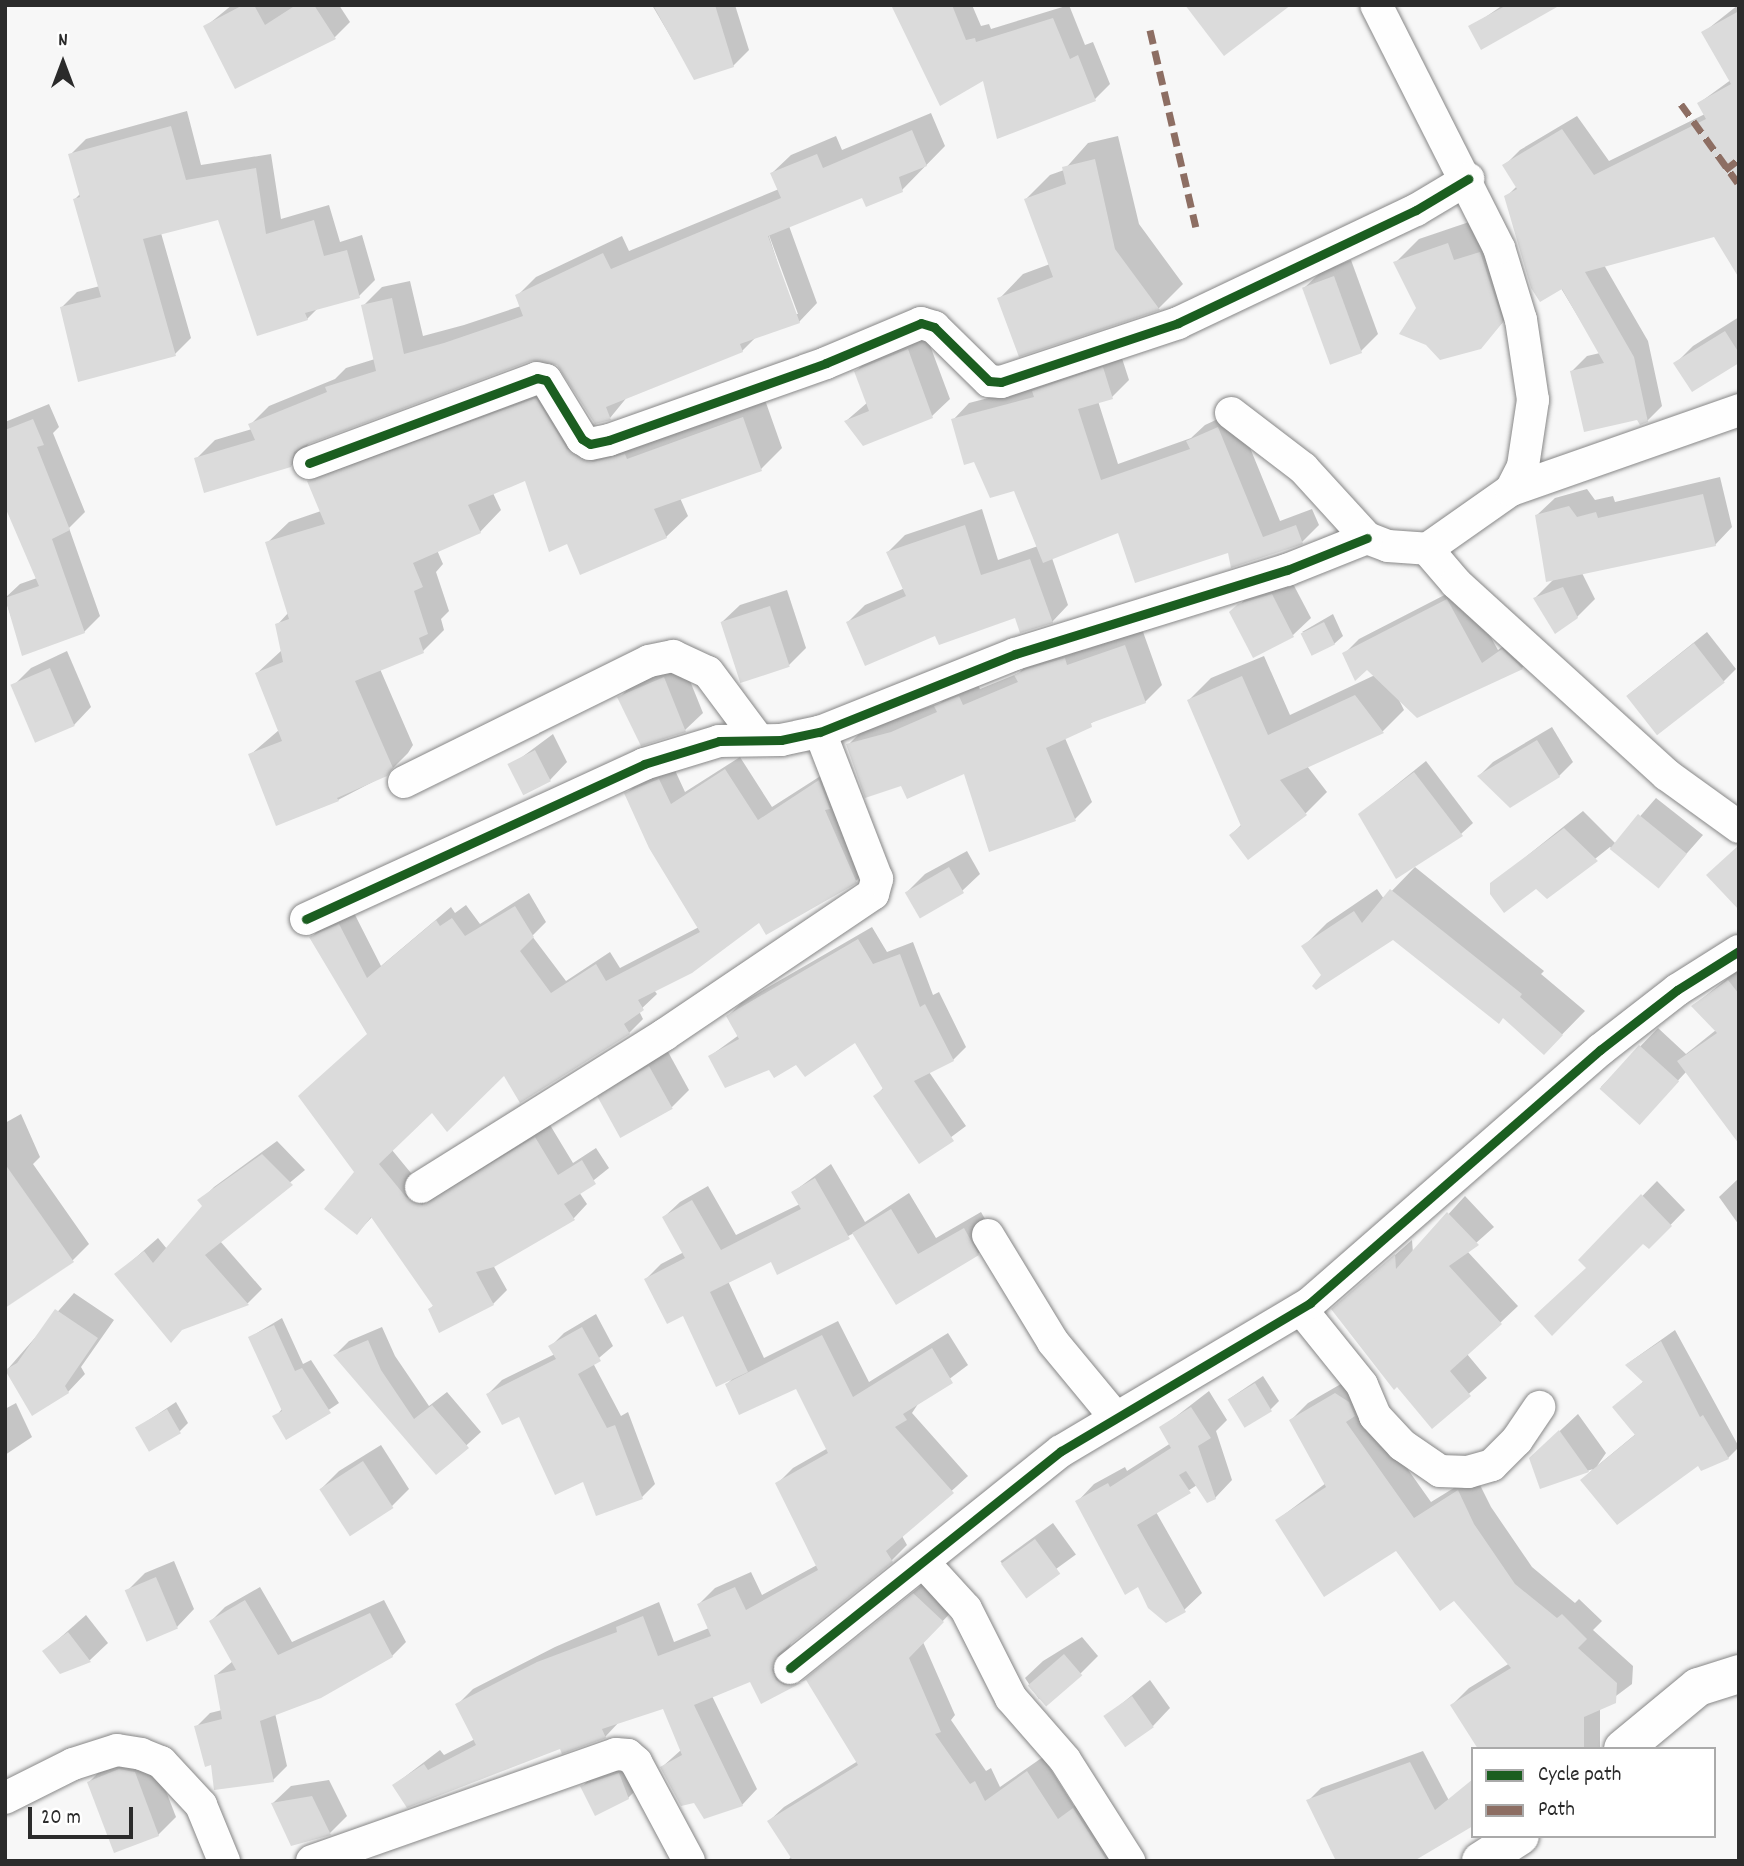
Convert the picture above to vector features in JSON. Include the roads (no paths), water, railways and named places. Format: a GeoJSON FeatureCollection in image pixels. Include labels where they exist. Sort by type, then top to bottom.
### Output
{"type":"FeatureCollection","features":[{"type":"Feature","properties":{"kind":"street"},"geometry":{"type":"LineString","coordinates":[[1376,5],[1468,179],[1499,248],[1521,320],[1533,400],[1526,457],[1511,490]]}},
{"type":"Feature","properties":{"kind":"street"},"geometry":{"type":"LineString","coordinates":[[309,463],[537,378],[547,380],[582,439],[590,444],[609,440],[826,363],[921,323],[934,327],[989,381],[1001,382],[1178,323],[1416,210],[1468,179]]}},
{"type":"Feature","properties":{"kind":"street"},"geometry":{"type":"LineString","coordinates":[[1231,413],[1303,468],[1367,538],[1388,546],[1427,550],[1511,490],[1739,410]]}},
{"type":"Feature","properties":{"kind":"street"},"geometry":{"type":"LineString","coordinates":[[306,919],[644,764],[719,741],[757,738],[781,740],[820,732],[1015,654],[1287,570],[1367,538]]}},
{"type":"Feature","properties":{"kind":"street"},"geometry":{"type":"LineString","coordinates":[[1427,550],[1456,583],[1667,775],[1739,827]]}},
{"type":"Feature","properties":{"kind":"street"},"geometry":{"type":"LineString","coordinates":[[404,782],[638,666],[673,656],[708,672],[757,738]]}},
{"type":"Feature","properties":{"kind":"street"},"geometry":{"type":"LineString","coordinates":[[421,1187],[664,1035],[873,894],[877,879],[820,732]]}},
{"type":"Feature","properties":{"kind":"street"},"geometry":{"type":"LineString","coordinates":[[790,1668],[1061,1451],[1301,1309],[1600,1050],[1677,990],[1739,951]]}},
{"type":"Feature","properties":{"kind":"street"},"geometry":{"type":"LineString","coordinates":[[988,1235],[1052,1342],[1115,1418]]}},
{"type":"Feature","properties":{"kind":"street"},"geometry":{"type":"LineString","coordinates":[[1301,1309],[1362,1385],[1375,1416],[1402,1445],[1440,1471],[1468,1472],[1492,1465],[1517,1440],[1539,1407]]}},
{"type":"Feature","properties":{"kind":"street"},"geometry":{"type":"LineString","coordinates":[[924,1563],[966,1609],[1011,1698],[1065,1760],[1129,1861]]}},
{"type":"Feature","properties":{"kind":"street"},"geometry":{"type":"LineString","coordinates":[[1625,1747],[1698,1687],[1739,1674]]}},
{"type":"Feature","properties":{"kind":"street"},"geometry":{"type":"LineString","coordinates":[[5,1798],[73,1764],[117,1750],[141,1754],[160,1762],[201,1805],[224,1861]]}},
{"type":"Feature","properties":{"kind":"street"},"geometry":{"type":"LineString","coordinates":[[312,1861],[616,1754],[628,1755],[636,1762],[689,1861]]}},
{"type":"Feature","properties":{"kind":"street"},"geometry":{"type":"LineString","coordinates":[[1481,1861],[1517,1838]]}}]}
